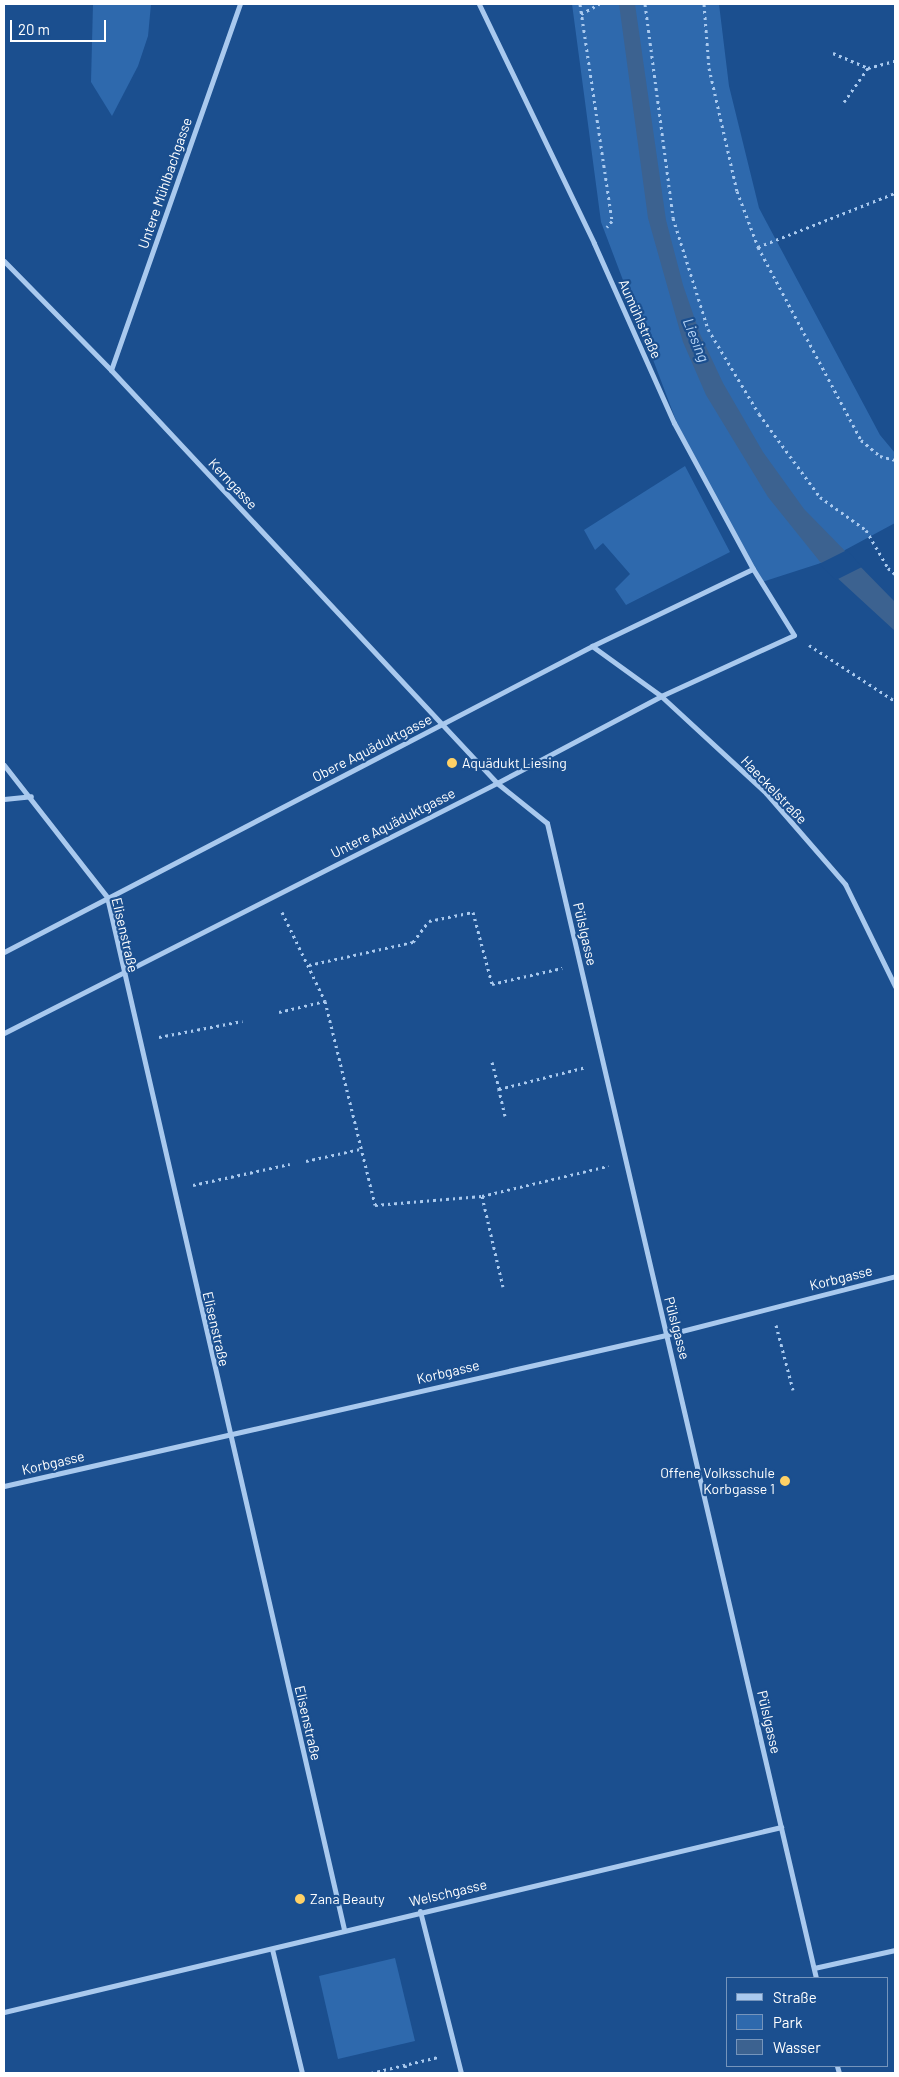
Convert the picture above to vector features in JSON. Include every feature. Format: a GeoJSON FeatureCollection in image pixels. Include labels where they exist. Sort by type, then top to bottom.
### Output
{"type":"FeatureCollection","features":[{"type":"Feature","properties":{"kind":"street","name":"Untere Mühlbachgasse"},"geometry":{"type":"LineString","coordinates":[[111,370],[240,4]]}},
{"type":"Feature","properties":{"kind":"street","name":"Aumühlstraße"},"geometry":{"type":"LineString","coordinates":[[480,4],[594,243],[674,422],[753,569],[794,635]]}},
{"type":"Feature","properties":{"kind":"street","name":"Kerngasse"},"geometry":{"type":"LineString","coordinates":[[4,261],[111,370],[443,724]]}},
{"type":"Feature","properties":{"kind":"street","name":"Obere Aquäduktgasse"},"geometry":{"type":"LineString","coordinates":[[4,952],[592,646],[753,569]]}},
{"type":"Feature","properties":{"kind":"street","name":"Untere Aquäduktgasse"},"geometry":{"type":"LineString","coordinates":[[4,1033],[497,784],[661,696],[794,635]]}},
{"type":"Feature","properties":{"kind":"street","name":"Haeckelstraße"},"geometry":{"type":"LineString","coordinates":[[592,646],[661,696],[766,793],[844,884],[895,986]]}},
{"type":"Feature","properties":{"kind":"street","name":"Pülslgasse"},"geometry":{"type":"LineString","coordinates":[[443,724],[497,784],[547,823],[816,1977]]}},
{"type":"Feature","properties":{"kind":"street","name":"Elisenstraße"},"geometry":{"type":"LineString","coordinates":[[4,765],[31,796],[107,897],[122,972],[344,1929]]}},
{"type":"Feature","properties":{"kind":"street"},"geometry":{"type":"LineString","coordinates":[[4,800],[31,796]]}},
{"type":"Feature","properties":{"kind":"street","name":"Korbgasse"},"geometry":{"type":"LineString","coordinates":[[4,1486],[229,1433],[666,1335],[895,1276]]}},
{"type":"Feature","properties":{"kind":"street","name":"Welschgasse"},"geometry":{"type":"LineString","coordinates":[[4,2012],[272,1949],[344,1929],[782,1827]]}},
{"type":"Feature","properties":{"kind":"street"},"geometry":{"type":"LineString","coordinates":[[420,1911],[461,2073]]}},
{"type":"Feature","properties":{"kind":"street"},"geometry":{"type":"LineString","coordinates":[[272,1949],[302,2073]]}},
{"type":"Feature","properties":{"kind":"street"},"geometry":{"type":"LineString","coordinates":[[814,1968],[895,1950]]}},
{"type":"Feature","properties":{"kind":"path"},"geometry":{"type":"LineString","coordinates":[[580,4],[612,221],[594,243]]}},
{"type":"Feature","properties":{"kind":"path"},"geometry":{"type":"LineString","coordinates":[[581,14],[599,4]]}},
{"type":"Feature","properties":{"kind":"path"},"geometry":{"type":"LineString","coordinates":[[646,4],[674,218],[708,328],[759,414],[820,497],[866,530],[888,568],[895,574]]}},
{"type":"Feature","properties":{"kind":"path"},"geometry":{"type":"LineString","coordinates":[[704,4],[709,68],[737,191],[758,246],[861,440],[880,456],[895,460]]}},
{"type":"Feature","properties":{"kind":"path"},"geometry":{"type":"LineString","coordinates":[[833,52],[868,68],[895,61]]}},
{"type":"Feature","properties":{"kind":"path"},"geometry":{"type":"LineString","coordinates":[[844,102],[868,68]]}},
{"type":"Feature","properties":{"kind":"path"},"geometry":{"type":"LineString","coordinates":[[758,246],[895,193]]}},
{"type":"Feature","properties":{"kind":"path"},"geometry":{"type":"LineString","coordinates":[[794,635],[895,701]]}},
{"type":"Feature","properties":{"kind":"path"},"geometry":{"type":"LineString","coordinates":[[274,896],[325,1001],[375,1205],[482,1196],[626,1162]]}},
{"type":"Feature","properties":{"kind":"path"},"geometry":{"type":"LineString","coordinates":[[309,965],[414,942],[429,921],[473,912],[492,984],[580,963]]}},
{"type":"Feature","properties":{"kind":"path"},"geometry":{"type":"LineString","coordinates":[[279,1012],[325,1001]]}},
{"type":"Feature","properties":{"kind":"path"},"geometry":{"type":"LineString","coordinates":[[138,1041],[242,1021]]}},
{"type":"Feature","properties":{"kind":"path"},"geometry":{"type":"LineString","coordinates":[[492,1062],[505,1116]]}},
{"type":"Feature","properties":{"kind":"path"},"geometry":{"type":"LineString","coordinates":[[499,1088],[603,1062]]}},
{"type":"Feature","properties":{"kind":"path"},"geometry":{"type":"LineString","coordinates":[[306,1161],[360,1149]]}},
{"type":"Feature","properties":{"kind":"path"},"geometry":{"type":"LineString","coordinates":[[173,1189],[290,1164]]}},
{"type":"Feature","properties":{"kind":"path"},"geometry":{"type":"LineString","coordinates":[[482,1196],[503,1287]]}},
{"type":"Feature","properties":{"kind":"path"},"geometry":{"type":"LineString","coordinates":[[778,1332],[793,1390]]}},
{"type":"Feature","properties":{"kind":"path"},"geometry":{"type":"LineString","coordinates":[[371,2073],[456,2053]]}},
{"type":"Feature","properties":{"kind":"path"},"geometry":{"type":"LineString","coordinates":[[406,2065],[407,2073]]}},
{"type":"Feature","properties":{"kind":"green space"},"geometry":{"type":"Polygon","coordinates":[[[93,4],[151,4],[148,36],[138,66],[112,116],[91,82],[93,4]]]}},
{"type":"Feature","properties":{"kind":"green space"},"geometry":{"type":"Polygon","coordinates":[[[572,4],[719,4],[729,86],[759,208],[880,435],[895,453],[895,523],[821,563],[762,582],[683,439],[601,222],[572,4]]]}},
{"type":"Feature","properties":{"kind":"green space"},"geometry":{"type":"Polygon","coordinates":[[[685,466],[730,552],[626,605],[615,589],[630,574],[603,543],[595,550],[584,530],[685,466]]]}},
{"type":"Feature","properties":{"kind":"green space"},"geometry":{"type":"Polygon","coordinates":[[[395,1958],[415,2041],[338,2059],[319,1976],[395,1958]]]}},
{"type":"Feature","properties":{"kind":"water","name":"Liesing"},"geometry":{"type":"Polygon","coordinates":[[[619,4],[635,4],[666,220],[683,285],[700,334],[723,383],[763,452],[804,509],[895,602],[895,631],[821,563],[768,497],[706,395],[683,342],[648,218],[619,4]]]}},
{"type":"Feature","properties":{"kind":"pier"},"geometry":{"type":"Polygon","coordinates":[[[847,550],[862,567],[836,580],[819,564],[847,550]]]}},
{"type":"Feature","properties":{"kind":"place","name":"Aquädukt Liesing"},"geometry":{"type":"Point","coordinates":[452,763]}},
{"type":"Feature","properties":{"kind":"place","name":"Offene Volksschule Korbgasse 1"},"geometry":{"type":"Point","coordinates":[785,1481]}},
{"type":"Feature","properties":{"kind":"place","name":"Zana Beauty"},"geometry":{"type":"Point","coordinates":[300,1899]}}]}
